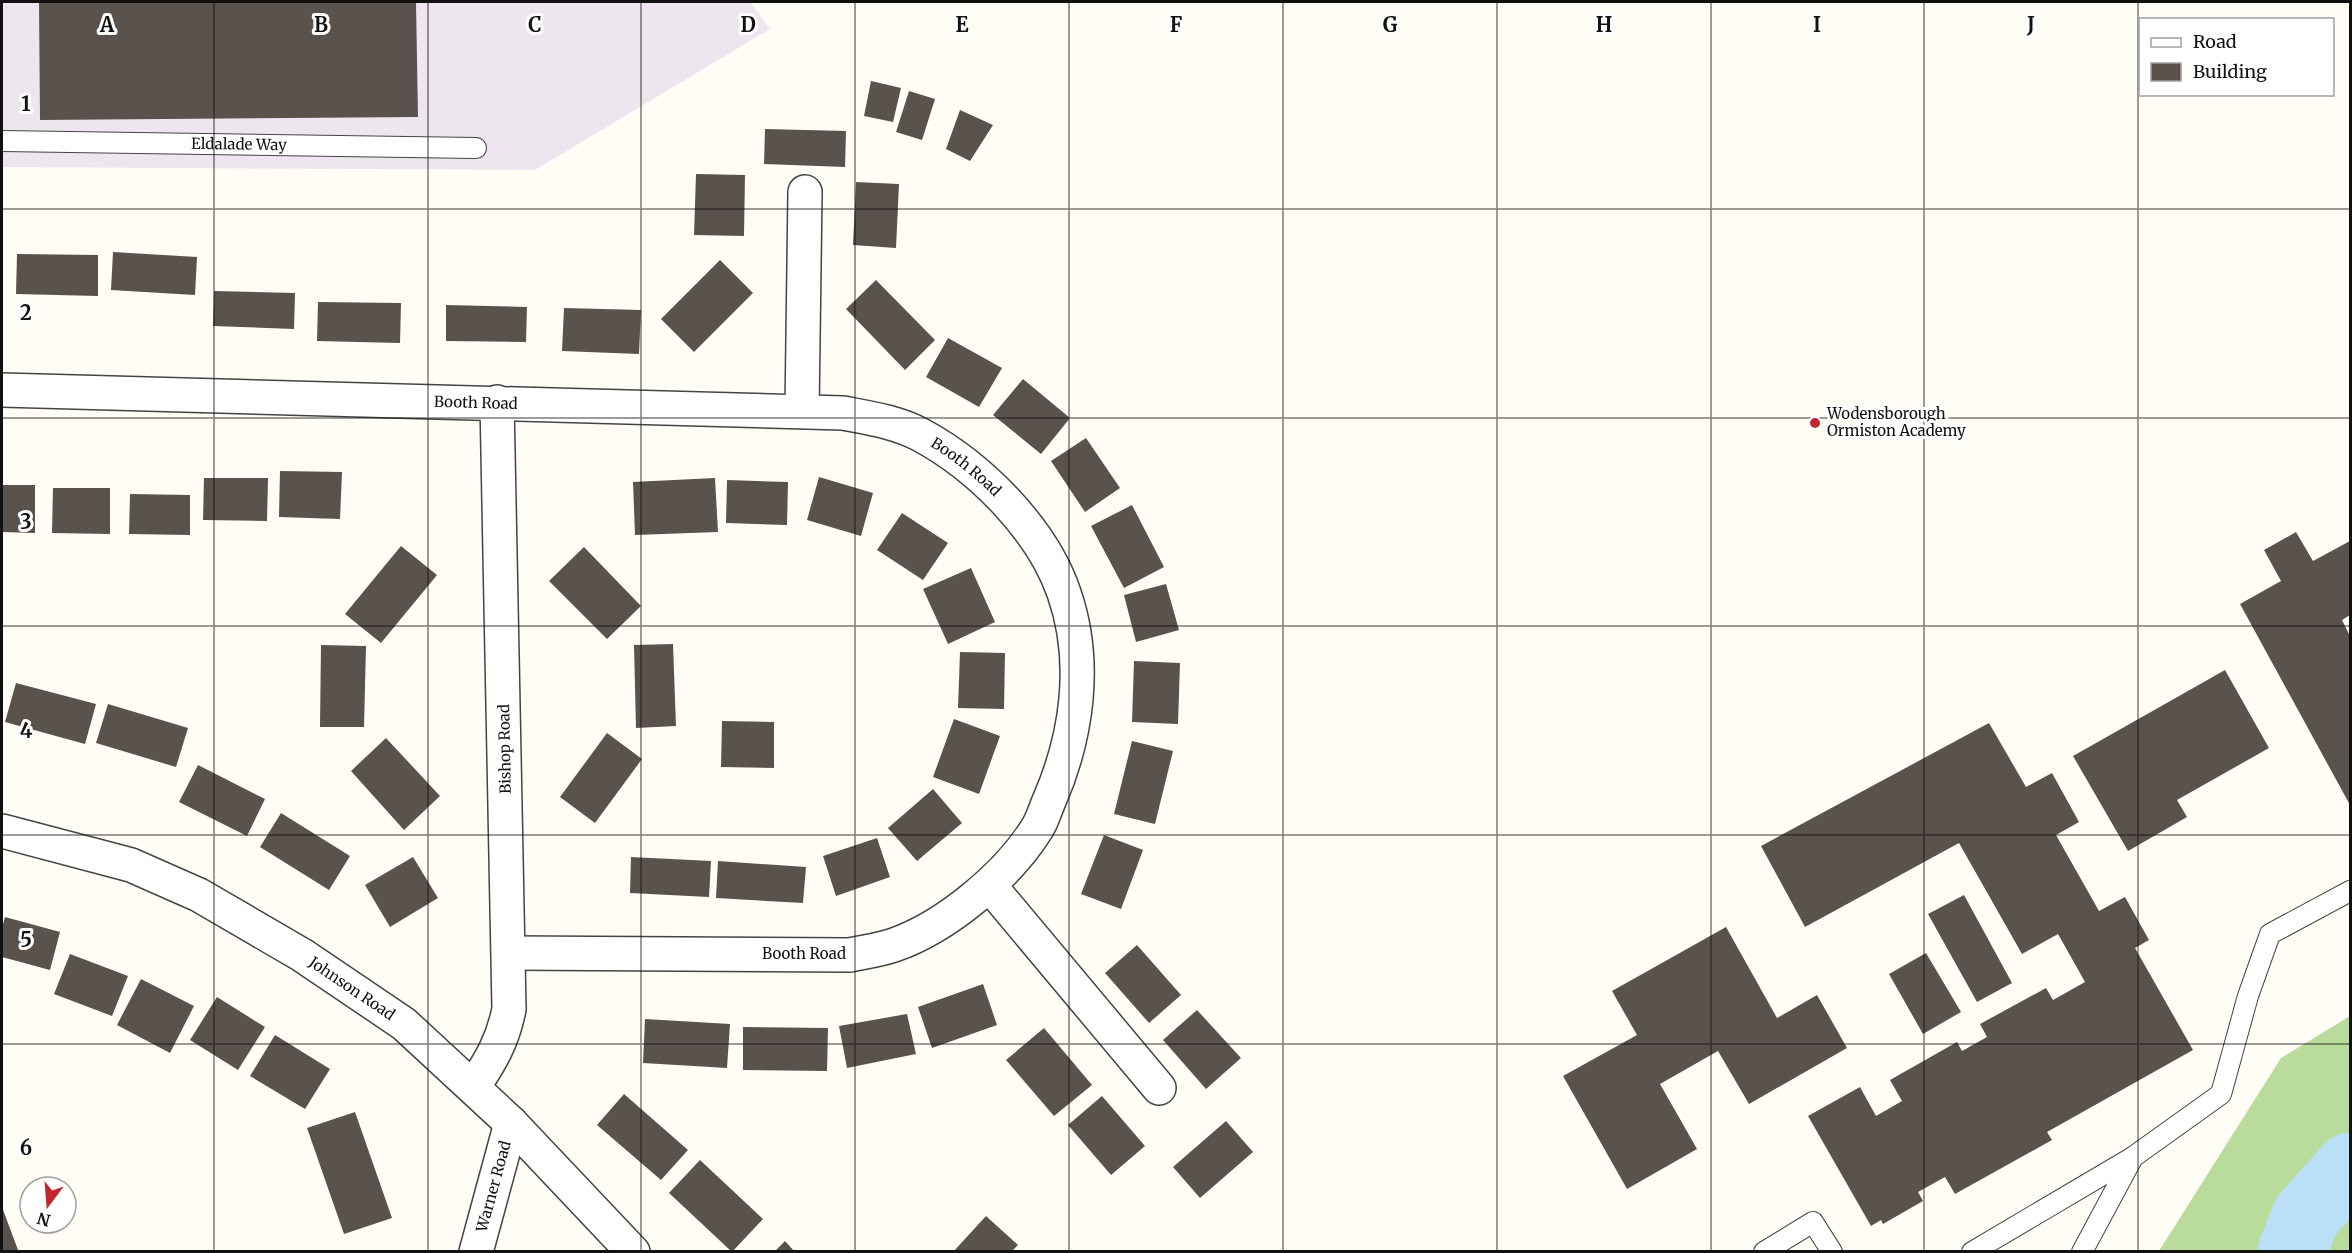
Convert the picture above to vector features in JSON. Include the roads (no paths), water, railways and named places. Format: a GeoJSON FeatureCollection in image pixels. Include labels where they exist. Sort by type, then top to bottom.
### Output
{"type":"FeatureCollection","features":[{"type":"Feature","properties":{"kind":"street"},"geometry":{"type":"LineString","coordinates":[[802,411],[805,192]]}},
{"type":"Feature","properties":{"kind":"street","name":"Booth Road"},"geometry":{"type":"LineString","coordinates":[[2,390],[843,413],[887,421],[920,434],[965,463],[1000,496],[1040,546],[1064,594],[1074,642],[1077,683],[1071,739],[1059,778],[1037,830],[990,886],[942,920],[895,945],[850,955],[510,953]]}},
{"type":"Feature","properties":{"kind":"street","name":"Bishop Road"},"geometry":{"type":"LineString","coordinates":[[473,1087],[496,1054],[505,1033],[509,1009],[510,953],[497,402]]}},
{"type":"Feature","properties":{"kind":"street","name":"Johnson Road"},"geometry":{"type":"LineString","coordinates":[[2,831],[131,865],[199,895],[302,955],[404,1024],[511,1123],[633,1251]]}},
{"type":"Feature","properties":{"kind":"street"},"geometry":{"type":"LineString","coordinates":[[990,886],[1159,1088]]}},
{"type":"Feature","properties":{"kind":"street","name":"Warner Road"},"geometry":{"type":"LineString","coordinates":[[476,1251],[511,1123]]}},
{"type":"Feature","properties":{"kind":"lane","name":"Eldalade Way"},"geometry":{"type":"LineString","coordinates":[[2,141],[476,148]]}},
{"type":"Feature","properties":{"kind":"lane"},"geometry":{"type":"LineString","coordinates":[[1972,1251],[2133,1157],[2222,1094],[2247,996],[2270,934],[2350,891]]}},
{"type":"Feature","properties":{"kind":"lane"},"geometry":{"type":"LineString","coordinates":[[2082,1251],[2133,1157]]}},
{"type":"Feature","properties":{"kind":"lane"},"geometry":{"type":"LineString","coordinates":[[1764,1251],[1813,1222],[1832,1251]]}},
{"type":"Feature","properties":{"kind":"waterway"},"geometry":{"type":"LineString","coordinates":[[2292,1252],[2306,1216],[2350,1167]]}},
{"type":"Feature","properties":{"kind":"place","name":"Wodensborough Ormiston Academy"},"geometry":{"type":"Point","coordinates":[1815,423]}}]}
